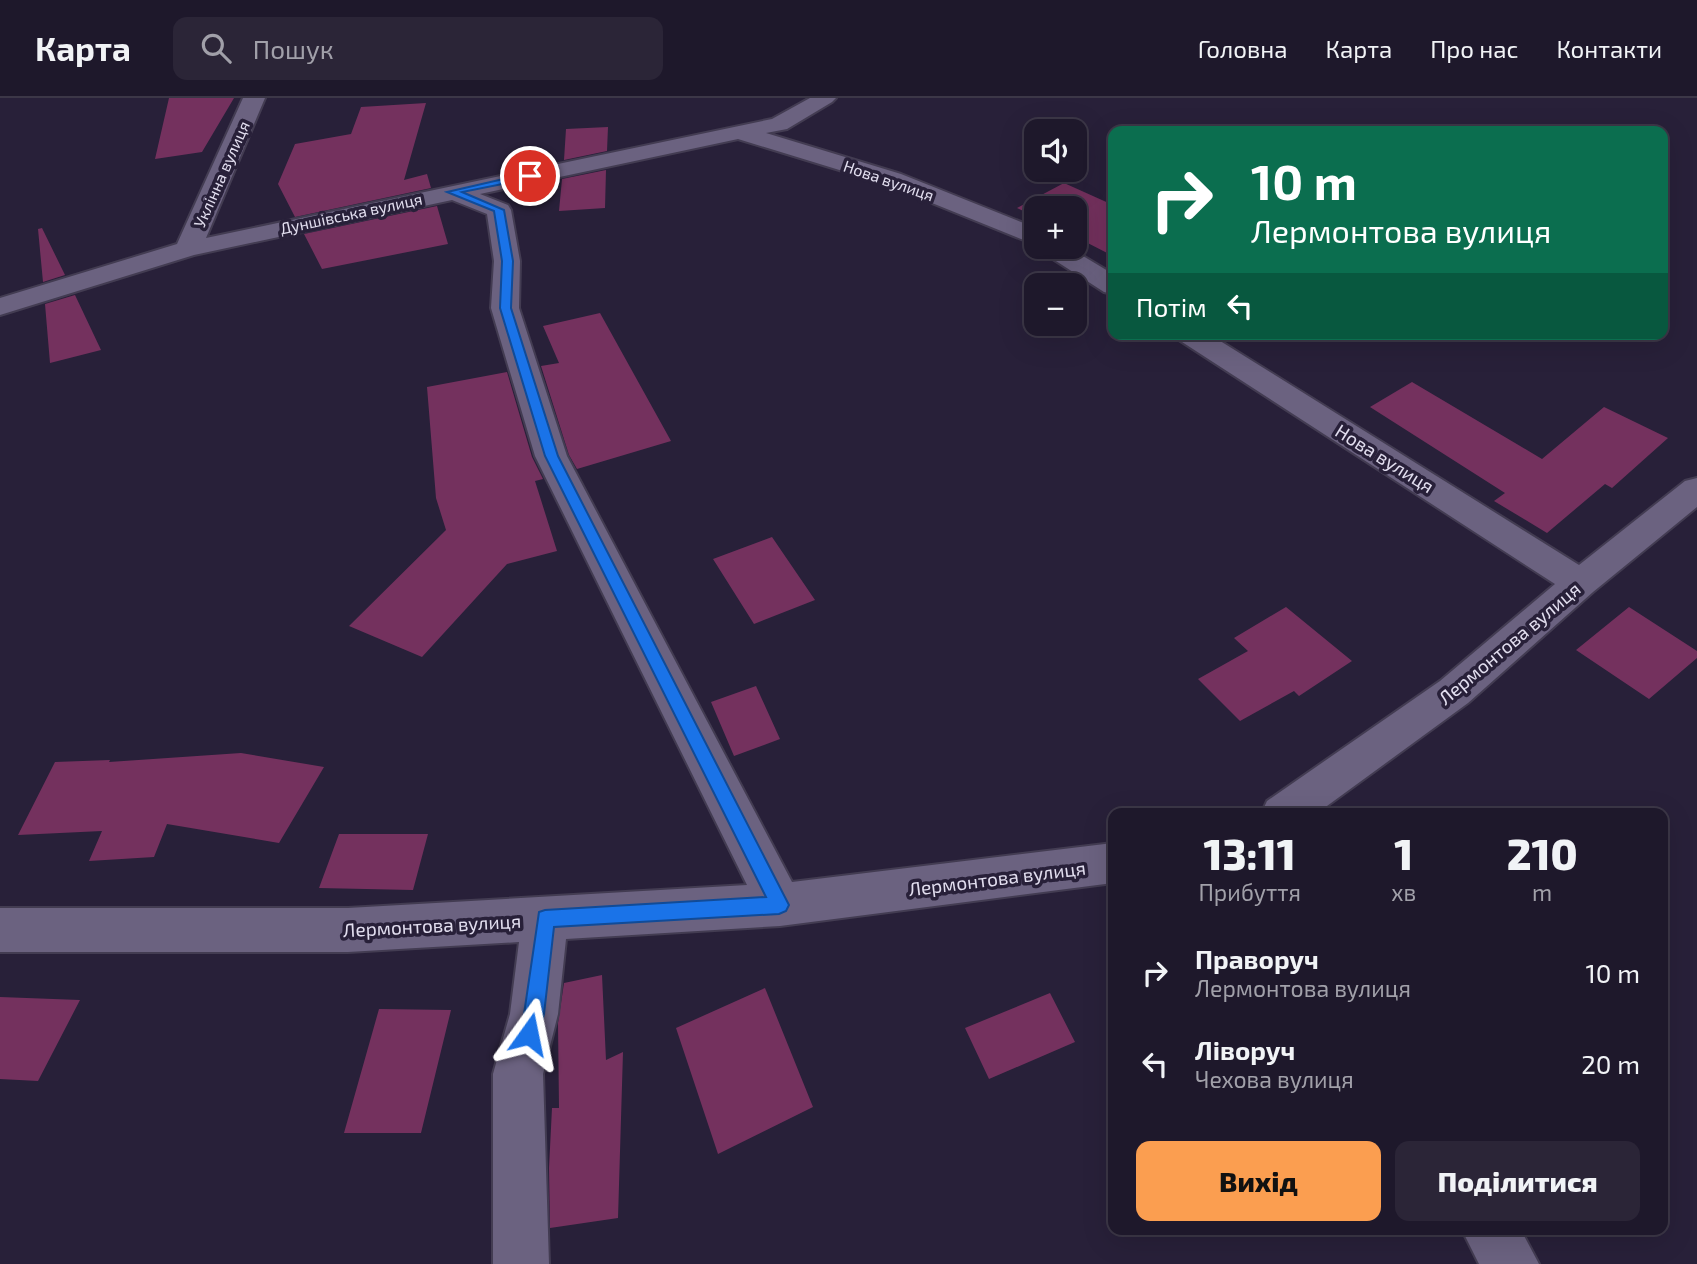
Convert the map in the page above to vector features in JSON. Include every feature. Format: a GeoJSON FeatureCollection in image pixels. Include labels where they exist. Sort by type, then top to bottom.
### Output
{"type":"FeatureCollection","features":[{"type":"Feature","properties":{"kind":"street","name":"Уклінна вулиця"},"geometry":{"type":"LineString","coordinates":[[188,249],[254,98]]}},
{"type":"Feature","properties":{"kind":"street","name":"Дуншівська вулиця"},"geometry":{"type":"LineString","coordinates":[[0,307],[188,249],[779,124],[825,98]]}},
{"type":"Feature","properties":{"kind":"street","name":"Нова вулиця"},"geometry":{"type":"LineString","coordinates":[[739,132],[893,179],[1024,232]]}},
{"type":"Feature","properties":{"kind":"street"},"geometry":{"type":"LineString","coordinates":[[452,192],[499,210],[507,261],[505,308],[551,456],[779,905]]}},
{"type":"Feature","properties":{"kind":"street"},"geometry":{"type":"LineString","coordinates":[[1070,259],[1108,283]]}},
{"type":"Feature","properties":{"kind":"street","name":"Нова вулиця"},"geometry":{"type":"LineString","coordinates":[[1198,340],[1580,583]]}},
{"type":"Feature","properties":{"kind":"street","name":"Лермонтова вулиця"},"geometry":{"type":"LineString","coordinates":[[1290,808],[1454,692],[1580,583],[1697,489]]}},
{"type":"Feature","properties":{"kind":"street","name":"Лермонтова вулиця"},"geometry":{"type":"LineString","coordinates":[[0,930],[348,930],[779,905],[1108,864]]}},
{"type":"Feature","properties":{"kind":"street"},"geometry":{"type":"LineString","coordinates":[[521,1264],[518,1074],[534,1014],[545,919]]}},
{"type":"Feature","properties":{"kind":"street"},"geometry":{"type":"LineString","coordinates":[[1492,1235],[1511,1264]]}},
{"type":"Feature","properties":{"kind":"building"},"geometry":{"type":"Polygon","coordinates":[[[169,98],[234,98],[202,152],[155,159],[169,98]]]}},
{"type":"Feature","properties":{"kind":"building"},"geometry":{"type":"Polygon","coordinates":[[[426,103],[404,180],[427,174],[431,188],[295,217],[278,184],[295,144],[351,134],[361,107],[426,103]]]}},
{"type":"Feature","properties":{"kind":"building"},"geometry":{"type":"Polygon","coordinates":[[[608,127],[607,151],[564,160],[566,129],[608,127]]]}},
{"type":"Feature","properties":{"kind":"building"},"geometry":{"type":"Polygon","coordinates":[[[606,170],[605,208],[559,211],[562,179],[606,170]]]}},
{"type":"Feature","properties":{"kind":"building"},"geometry":{"type":"Polygon","coordinates":[[[1064,183],[1108,203],[1108,253],[1087,243],[1087,196],[1040,196],[1064,183]]]}},
{"type":"Feature","properties":{"kind":"building"},"geometry":{"type":"Polygon","coordinates":[[[437,206],[448,244],[322,269],[304,234],[437,206]]]}},
{"type":"Feature","properties":{"kind":"building"},"geometry":{"type":"Polygon","coordinates":[[[42,228],[65,275],[43,282],[38,229],[42,228]]]}},
{"type":"Feature","properties":{"kind":"building"},"geometry":{"type":"Polygon","coordinates":[[[75,295],[101,350],[50,363],[45,304],[75,295]]]}},
{"type":"Feature","properties":{"kind":"building"},"geometry":{"type":"Polygon","coordinates":[[[600,313],[671,441],[577,469],[569,455],[541,366],[559,363],[543,326],[600,313]]]}},
{"type":"Feature","properties":{"kind":"building"},"geometry":{"type":"Polygon","coordinates":[[[507,372],[532,457],[543,479],[535,481],[557,551],[507,564],[422,657],[349,626],[446,530],[436,498],[427,387],[507,372]]]}},
{"type":"Feature","properties":{"kind":"building"},"geometry":{"type":"Polygon","coordinates":[[[1412,382],[1542,459],[1604,407],[1668,438],[1612,488],[1605,484],[1547,533],[1494,501],[1505,493],[1370,407],[1412,382]]]}},
{"type":"Feature","properties":{"kind":"building"},"geometry":{"type":"Polygon","coordinates":[[[772,537],[815,600],[754,624],[713,559],[772,537]]]}},
{"type":"Feature","properties":{"kind":"building"},"geometry":{"type":"Polygon","coordinates":[[[1286,607],[1352,661],[1299,696],[1294,691],[1240,721],[1198,679],[1248,651],[1234,638],[1286,607]]]}},
{"type":"Feature","properties":{"kind":"building"},"geometry":{"type":"Polygon","coordinates":[[[1629,607],[1697,651],[1697,658],[1649,699],[1576,650],[1629,607]]]}},
{"type":"Feature","properties":{"kind":"building"},"geometry":{"type":"Polygon","coordinates":[[[756,686],[780,739],[734,756],[711,702],[756,686]]]}},
{"type":"Feature","properties":{"kind":"building"},"geometry":{"type":"Polygon","coordinates":[[[241,753],[324,767],[279,843],[167,824],[154,857],[89,861],[102,831],[18,835],[55,762],[110,760],[109,762],[241,753]]]}},
{"type":"Feature","properties":{"kind":"building"},"geometry":{"type":"Polygon","coordinates":[[[339,834],[428,834],[413,890],[319,888],[339,834]]]}},
{"type":"Feature","properties":{"kind":"building"},"geometry":{"type":"Polygon","coordinates":[[[602,975],[606,1060],[623,1052],[618,1218],[550,1228],[552,1108],[559,1108],[558,1023],[564,983],[602,975]]]}},
{"type":"Feature","properties":{"kind":"building"},"geometry":{"type":"Polygon","coordinates":[[[765,988],[813,1107],[718,1154],[676,1028],[765,988]]]}},
{"type":"Feature","properties":{"kind":"building"},"geometry":{"type":"Polygon","coordinates":[[[1050,993],[1075,1042],[989,1079],[965,1028],[1050,993]]]}},
{"type":"Feature","properties":{"kind":"building"},"geometry":{"type":"Polygon","coordinates":[[[0,997],[80,1000],[38,1081],[0,1079],[0,997]]]}},
{"type":"Feature","properties":{"kind":"building"},"geometry":{"type":"Polygon","coordinates":[[[379,1009],[451,1010],[421,1133],[344,1133],[379,1009]]]}},
{"type":"Feature","properties":{"kind":"route"},"geometry":{"type":"LineString","coordinates":[[529,1034],[534,1014],[545,919],[779,905],[551,456],[505,308],[507,261],[499,210],[452,192],[530,176]]}}]}
